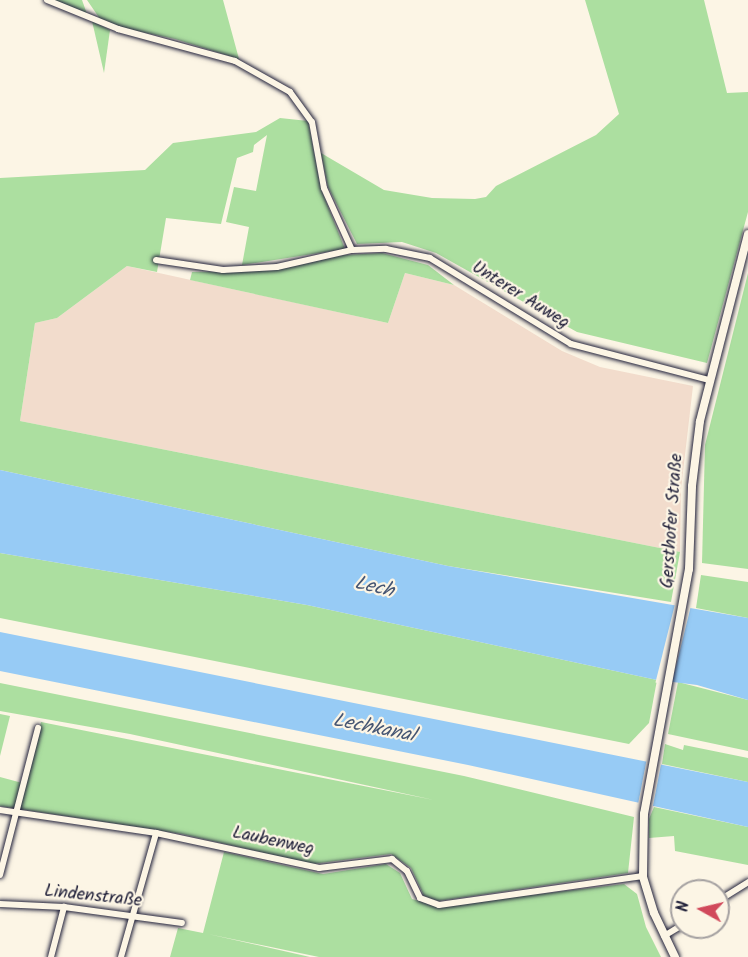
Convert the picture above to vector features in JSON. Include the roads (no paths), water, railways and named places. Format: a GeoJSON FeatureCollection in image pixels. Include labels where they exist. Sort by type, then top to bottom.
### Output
{"type":"FeatureCollection","features":[{"type":"Feature","properties":{"kind":"main road","name":"Gersthofer Straße"},"geometry":{"type":"LineString","coordinates":[[643,876],[644,814],[687,580],[695,451],[709,380],[748,234]]}},
{"type":"Feature","properties":{"kind":"main road"},"geometry":{"type":"LineString","coordinates":[[643,876],[664,936],[675,957]]}},
{"type":"Feature","properties":{"kind":"street"},"geometry":{"type":"LineString","coordinates":[[47,0],[96,20],[235,61],[290,92],[312,122],[324,188],[352,250]]}},
{"type":"Feature","properties":{"kind":"street","name":"Unterer Auweg"},"geometry":{"type":"LineString","coordinates":[[156,260],[223,270],[277,267],[352,250],[386,249],[430,258],[571,344],[709,380]]}},
{"type":"Feature","properties":{"kind":"street"},"geometry":{"type":"LineString","coordinates":[[0,875],[38,728]]}},
{"type":"Feature","properties":{"kind":"street","name":"Laubenweg"},"geometry":{"type":"LineString","coordinates":[[0,810],[156,833],[319,868],[392,859],[407,871],[420,898],[439,905],[643,876]]}},
{"type":"Feature","properties":{"kind":"street"},"geometry":{"type":"LineString","coordinates":[[121,957],[156,833]]}},
{"type":"Feature","properties":{"kind":"street"},"geometry":{"type":"LineString","coordinates":[[730,894],[748,882]]}},
{"type":"Feature","properties":{"kind":"street","name":"Lindenstraße"},"geometry":{"type":"LineString","coordinates":[[0,904],[64,907],[133,915],[182,924]]}},
{"type":"Feature","properties":{"kind":"street"},"geometry":{"type":"LineString","coordinates":[[51,957],[64,907]]}},
{"type":"Feature","properties":{"kind":"street"},"geometry":{"type":"LineString","coordinates":[[664,936],[670,932]]}},
{"type":"Feature","properties":{"kind":"water","name":"Lech"},"geometry":{"type":"Polygon","coordinates":[[[0,470],[448,566],[748,618],[748,700],[697,685],[657,680],[307,605],[0,553],[0,470]]]}},
{"type":"Feature","properties":{"kind":"water","name":"Lechkanal"},"geometry":{"type":"Polygon","coordinates":[[[0,632],[748,782],[748,827],[468,765],[0,671],[0,632]]]}}]}
